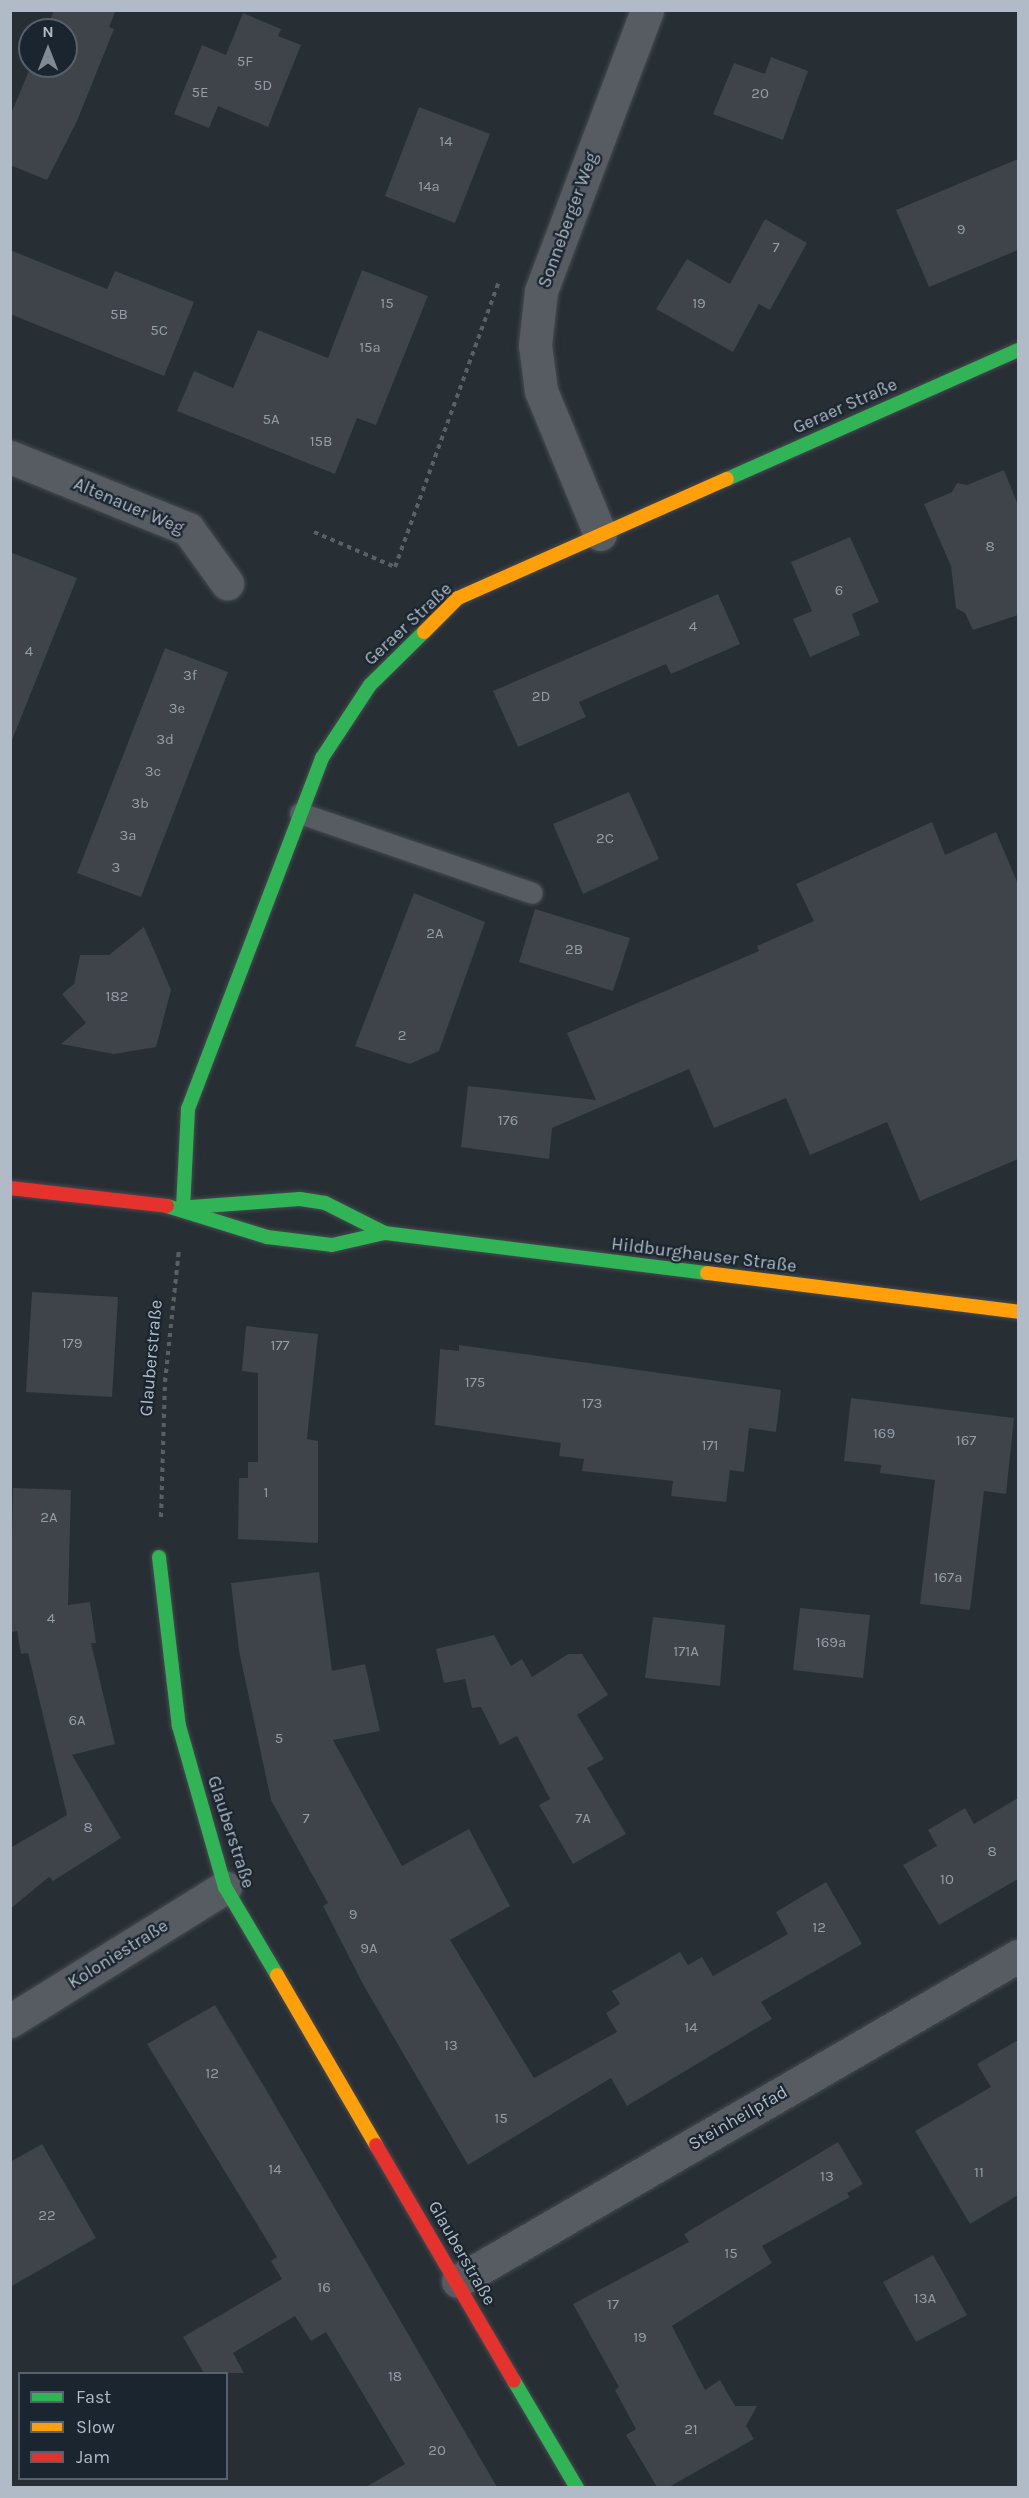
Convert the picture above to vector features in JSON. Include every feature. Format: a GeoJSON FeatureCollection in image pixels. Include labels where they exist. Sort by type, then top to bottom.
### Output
{"type":"FeatureCollection","features":[{"type":"Feature","properties":{"kind":"street","name":"Sonneberger Weg"},"geometry":{"type":"LineString","coordinates":[[600,534],[541,391],[535,345],[541,291],[647,10]]}},
{"type":"Feature","properties":{"kind":"street","name":"Geraer Straße"},"geometry":{"type":"LineString","coordinates":[[183,1208],[188,1109],[322,758],[370,685],[458,598],[1018,350]]}},
{"type":"Feature","properties":{"kind":"street","name":"Altenauer Weg"},"geometry":{"type":"LineString","coordinates":[[10,457],[188,529],[227,583]]}},
{"type":"Feature","properties":{"kind":"street","name":"Hildburghauser Straße"},"geometry":{"type":"LineString","coordinates":[[10,1188],[183,1208],[267,1237],[332,1245],[385,1233]]}},
{"type":"Feature","properties":{"kind":"street","name":"Hildburghauser Straße"},"geometry":{"type":"LineString","coordinates":[[183,1208],[271,1197],[300,1199],[325,1203],[385,1233],[1018,1312]]}},
{"type":"Feature","properties":{"kind":"street","name":"Glauberstraße"},"geometry":{"type":"LineString","coordinates":[[159,1557],[179,1726],[225,1887],[577,2487]]}},
{"type":"Feature","properties":{"kind":"street","name":"Koloniestraße"},"geometry":{"type":"LineString","coordinates":[[10,2021],[225,1887]]}},
{"type":"Feature","properties":{"kind":"street","name":"Steinheilpfad"},"geometry":{"type":"LineString","coordinates":[[458,2281],[1018,1956]]}},
{"type":"Feature","properties":{"kind":"lane"},"geometry":{"type":"LineString","coordinates":[[300,813],[532,893]]}},
{"type":"Feature","properties":{"kind":"path"},"geometry":{"type":"LineString","coordinates":[[314,532],[395,567],[501,276]]}},
{"type":"Feature","properties":{"kind":"path","name":"Glauberstraße"},"geometry":{"type":"LineString","coordinates":[[159,1557],[165,1382],[183,1208]]}},
{"type":"Feature","properties":{"kind":"building"},"geometry":{"type":"Polygon","coordinates":[[[54,10],[116,10],[109,27],[114,29],[77,121],[47,180],[10,165],[10,116],[26,78],[78,78],[78,18],[51,18],[54,10]]]}},
{"type":"Feature","properties":{"kind":"building"},"geometry":{"type":"Polygon","coordinates":[[[243,13],[281,29],[278,36],[301,45],[268,127],[218,106],[209,128],[174,114],[202,45],[226,55],[243,13]]]}},
{"type":"Feature","properties":{"kind":"building"},"geometry":{"type":"Polygon","coordinates":[[[771,57],[808,71],[783,140],[713,114],[734,63],[765,74],[771,57]]]}},
{"type":"Feature","properties":{"kind":"building"},"geometry":{"type":"Polygon","coordinates":[[[419,107],[490,134],[455,223],[385,196],[419,107]]]}},
{"type":"Feature","properties":{"kind":"building"},"geometry":{"type":"Polygon","coordinates":[[[1018,159],[1018,250],[929,287],[896,210],[1018,159]]]}},
{"type":"Feature","properties":{"kind":"building"},"geometry":{"type":"Polygon","coordinates":[[[765,219],[807,243],[770,310],[759,304],[733,352],[656,309],[687,259],[730,284],[765,219]]]}},
{"type":"Feature","properties":{"kind":"building"},"geometry":{"type":"Polygon","coordinates":[[[10,250],[107,289],[115,271],[194,302],[164,376],[10,314],[10,250]]]}},
{"type":"Feature","properties":{"kind":"building"},"geometry":{"type":"Polygon","coordinates":[[[362,270],[428,296],[376,425],[357,418],[335,474],[177,411],[194,371],[233,388],[258,330],[328,358],[362,270]]]}},
{"type":"Feature","properties":{"kind":"building"},"geometry":{"type":"Polygon","coordinates":[[[1004,470],[1018,505],[1018,615],[973,630],[965,613],[956,608],[951,566],[924,504],[952,492],[957,483],[967,485],[1004,470]]]}},
{"type":"Feature","properties":{"kind":"building"},"geometry":{"type":"Polygon","coordinates":[[[850,537],[879,602],[852,614],[860,635],[810,657],[793,619],[812,611],[791,562],[850,537]]]}},
{"type":"Feature","properties":{"kind":"building"},"geometry":{"type":"Polygon","coordinates":[[[10,552],[77,578],[12,740],[10,739],[10,552]]]}},
{"type":"Feature","properties":{"kind":"building"},"geometry":{"type":"Polygon","coordinates":[[[718,594],[740,644],[671,674],[666,664],[579,702],[586,717],[518,747],[493,691],[718,594]]]}},
{"type":"Feature","properties":{"kind":"building"},"geometry":{"type":"Polygon","coordinates":[[[165,648],[228,672],[141,897],[77,873],[165,648]]]}},
{"type":"Feature","properties":{"kind":"building"},"geometry":{"type":"Polygon","coordinates":[[[629,792],[659,859],[583,894],[553,824],[629,792]]]}},
{"type":"Feature","properties":{"kind":"building"},"geometry":{"type":"Polygon","coordinates":[[[932,822],[945,855],[996,832],[1018,884],[1018,1159],[920,1201],[887,1122],[810,1155],[786,1098],[714,1128],[689,1069],[552,1128],[549,1159],[461,1147],[468,1086],[596,1100],[567,1033],[759,951],[757,946],[814,921],[796,884],[932,822]]]}},
{"type":"Feature","properties":{"kind":"building"},"geometry":{"type":"Polygon","coordinates":[[[414,893],[485,922],[439,1051],[410,1064],[355,1046],[414,893]]]}},
{"type":"Feature","properties":{"kind":"building"},"geometry":{"type":"Polygon","coordinates":[[[535,909],[630,938],[613,991],[519,962],[535,909]]]}},
{"type":"Feature","properties":{"kind":"building"},"geometry":{"type":"Polygon","coordinates":[[[144,927],[171,990],[156,1047],[114,1054],[61,1044],[86,1023],[62,994],[74,984],[80,955],[109,955],[144,927]]]}},
{"type":"Feature","properties":{"kind":"building"},"geometry":{"type":"Polygon","coordinates":[[[32,1292],[118,1297],[112,1397],[26,1392],[32,1292]]]}},
{"type":"Feature","properties":{"kind":"building"},"geometry":{"type":"Polygon","coordinates":[[[246,1326],[318,1334],[307,1439],[318,1441],[318,1543],[238,1539],[239,1478],[248,1478],[248,1462],[258,1462],[258,1373],[242,1371],[246,1326]]]}},
{"type":"Feature","properties":{"kind":"building"},"geometry":{"type":"Polygon","coordinates":[[[459,1345],[781,1390],[776,1432],[749,1428],[744,1472],[730,1470],[726,1502],[671,1496],[673,1481],[582,1471],[584,1459],[559,1456],[561,1443],[435,1425],[440,1349],[459,1351],[459,1345]]]}},
{"type":"Feature","properties":{"kind":"building"},"geometry":{"type":"Polygon","coordinates":[[[851,1398],[1014,1418],[1006,1494],[984,1491],[970,1610],[920,1604],[935,1480],[880,1473],[881,1465],[844,1461],[851,1398]]]}},
{"type":"Feature","properties":{"kind":"building"},"geometry":{"type":"Polygon","coordinates":[[[13,1488],[71,1490],[68,1605],[90,1602],[96,1643],[91,1643],[115,1744],[72,1755],[121,1838],[53,1881],[49,1877],[10,1909],[10,1848],[67,1815],[28,1653],[21,1654],[17,1631],[10,1632],[13,1488]]]}},
{"type":"Feature","properties":{"kind":"building"},"geometry":{"type":"Polygon","coordinates":[[[319,1572],[332,1671],[365,1664],[380,1731],[333,1740],[402,1866],[469,1829],[510,1906],[450,1940],[534,2078],[617,2032],[606,2013],[620,2004],[612,1991],[680,1952],[688,1965],[702,1957],[713,1976],[788,1934],[776,1912],[826,1882],[862,1944],[761,2002],[772,2019],[627,2106],[611,2078],[468,2165],[364,1986],[323,1906],[328,1903],[271,1800],[239,1651],[231,1583],[319,1572]]]}},
{"type":"Feature","properties":{"kind":"building"},"geometry":{"type":"Polygon","coordinates":[[[800,1608],[870,1615],[863,1678],[793,1670],[800,1608]]]}},
{"type":"Feature","properties":{"kind":"building"},"geometry":{"type":"Polygon","coordinates":[[[653,1617],[725,1625],[720,1686],[645,1678],[653,1617]]]}},
{"type":"Feature","properties":{"kind":"building"},"geometry":{"type":"Polygon","coordinates":[[[494,1635],[511,1666],[522,1659],[532,1677],[568,1654],[582,1654],[608,1695],[577,1715],[604,1759],[587,1768],[626,1834],[573,1864],[539,1805],[550,1799],[517,1736],[500,1745],[481,1707],[472,1708],[465,1679],[444,1683],[436,1649],[494,1635]]]}},
{"type":"Feature","properties":{"kind":"building"},"geometry":{"type":"Polygon","coordinates":[[[1018,1798],[1018,1879],[939,1925],[903,1865],[937,1846],[928,1830],[965,1808],[974,1824],[1018,1798]]]}},
{"type":"Feature","properties":{"kind":"building"},"geometry":{"type":"Polygon","coordinates":[[[215,2005],[497,2487],[366,2487],[405,2464],[326,2332],[311,2341],[295,2316],[233,2353],[244,2373],[203,2372],[183,2337],[282,2279],[271,2261],[277,2257],[147,2044],[215,2005]]]}},
{"type":"Feature","properties":{"kind":"building"},"geometry":{"type":"Polygon","coordinates":[[[1018,2040],[1018,2195],[970,2224],[915,2131],[991,2087],[977,2064],[1018,2040]]]}},
{"type":"Feature","properties":{"kind":"building"},"geometry":{"type":"Polygon","coordinates":[[[838,2142],[863,2184],[847,2193],[850,2197],[762,2246],[772,2263],[672,2326],[705,2390],[720,2380],[735,2406],[757,2406],[746,2426],[754,2439],[669,2487],[657,2487],[626,2435],[636,2429],[615,2390],[619,2387],[573,2304],[689,2242],[684,2234],[838,2142]]]}},
{"type":"Feature","properties":{"kind":"building"},"geometry":{"type":"Polygon","coordinates":[[[42,2144],[96,2238],[10,2287],[10,2162],[42,2144]]]}},
{"type":"Feature","properties":{"kind":"building"},"geometry":{"type":"Polygon","coordinates":[[[933,2255],[967,2315],[916,2342],[883,2282],[933,2255]]]}},
{"type":"Feature","properties":{"kind":"traffic: fast"},"geometry":{"type":"LineString","coordinates":[[727,479],[1018,350]]}},
{"type":"Feature","properties":{"kind":"traffic: fast"},"geometry":{"type":"LineString","coordinates":[[183,1208],[188,1109],[322,758],[370,685],[424,632]]}},
{"type":"Feature","properties":{"kind":"traffic: fast"},"geometry":{"type":"LineString","coordinates":[[191,1207],[300,1199],[325,1203],[385,1233]]}},
{"type":"Feature","properties":{"kind":"traffic: fast"},"geometry":{"type":"LineString","coordinates":[[167,1206],[267,1237],[332,1245],[385,1233],[707,1273]]}},
{"type":"Feature","properties":{"kind":"traffic: fast"},"geometry":{"type":"LineString","coordinates":[[159,1557],[179,1726],[225,1887],[277,1975]]}},
{"type":"Feature","properties":{"kind":"traffic: fast"},"geometry":{"type":"LineString","coordinates":[[514,2381],[577,2488]]}},
{"type":"Feature","properties":{"kind":"traffic: slow"},"geometry":{"type":"LineString","coordinates":[[424,632],[458,598],[727,479]]}},
{"type":"Feature","properties":{"kind":"traffic: slow"},"geometry":{"type":"LineString","coordinates":[[707,1273],[1018,1312]]}},
{"type":"Feature","properties":{"kind":"traffic: slow"},"geometry":{"type":"LineString","coordinates":[[277,1975],[376,2145]]}},
{"type":"Feature","properties":{"kind":"traffic: jam"},"geometry":{"type":"LineString","coordinates":[[10,1188],[167,1206]]}},
{"type":"Feature","properties":{"kind":"traffic: jam"},"geometry":{"type":"LineString","coordinates":[[376,2145],[514,2381]]}}]}
